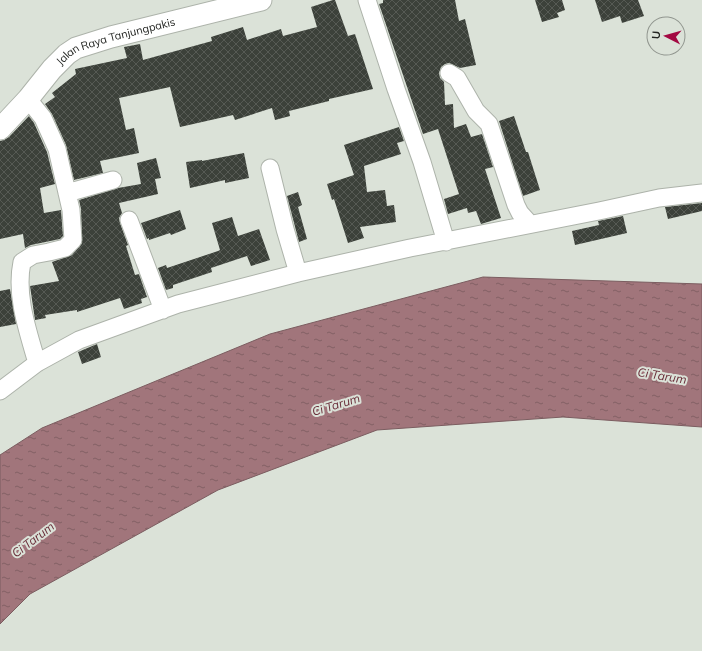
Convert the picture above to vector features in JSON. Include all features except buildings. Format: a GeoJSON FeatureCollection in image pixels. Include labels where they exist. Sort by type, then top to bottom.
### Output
{"type":"FeatureCollection","features":[{"type":"Feature","properties":{"kind":"street","name":"Jalan Raya Tanjungpakis"},"geometry":{"type":"LineString","coordinates":[[0,129],[28,99],[52,69],[67,54],[76,48],[111,37],[261,0]]}},
{"type":"Feature","properties":{"kind":"street"},"geometry":{"type":"LineString","coordinates":[[367,0],[422,162],[446,242]]}},
{"type":"Feature","properties":{"kind":"street"},"geometry":{"type":"LineString","coordinates":[[448,73],[457,78],[476,111],[489,124],[516,205],[520,213],[530,224]]}},
{"type":"Feature","properties":{"kind":"street"},"geometry":{"type":"LineString","coordinates":[[28,99],[43,118],[57,148],[71,210],[73,240],[65,248],[33,255],[22,262],[20,273],[23,312],[37,363]]}},
{"type":"Feature","properties":{"kind":"street"},"geometry":{"type":"LineString","coordinates":[[270,168],[285,230],[298,273]]}},
{"type":"Feature","properties":{"kind":"street"},"geometry":{"type":"LineString","coordinates":[[67,192],[112,180]]}},
{"type":"Feature","properties":{"kind":"street"},"geometry":{"type":"LineString","coordinates":[[0,391],[37,363],[79,340],[163,310],[205,297],[298,273],[410,248],[446,242],[659,198],[702,193]]}},
{"type":"Feature","properties":{"kind":"street"},"geometry":{"type":"LineString","coordinates":[[129,220],[163,310]]}},
{"type":"Feature","properties":{"kind":"water","name":"Ci Tarum"},"geometry":{"type":"Polygon","coordinates":[[[483,277],[702,284],[702,427],[563,417],[377,430],[218,490],[30,594],[0,624],[0,455],[42,428],[270,334],[483,277]]]}}]}
